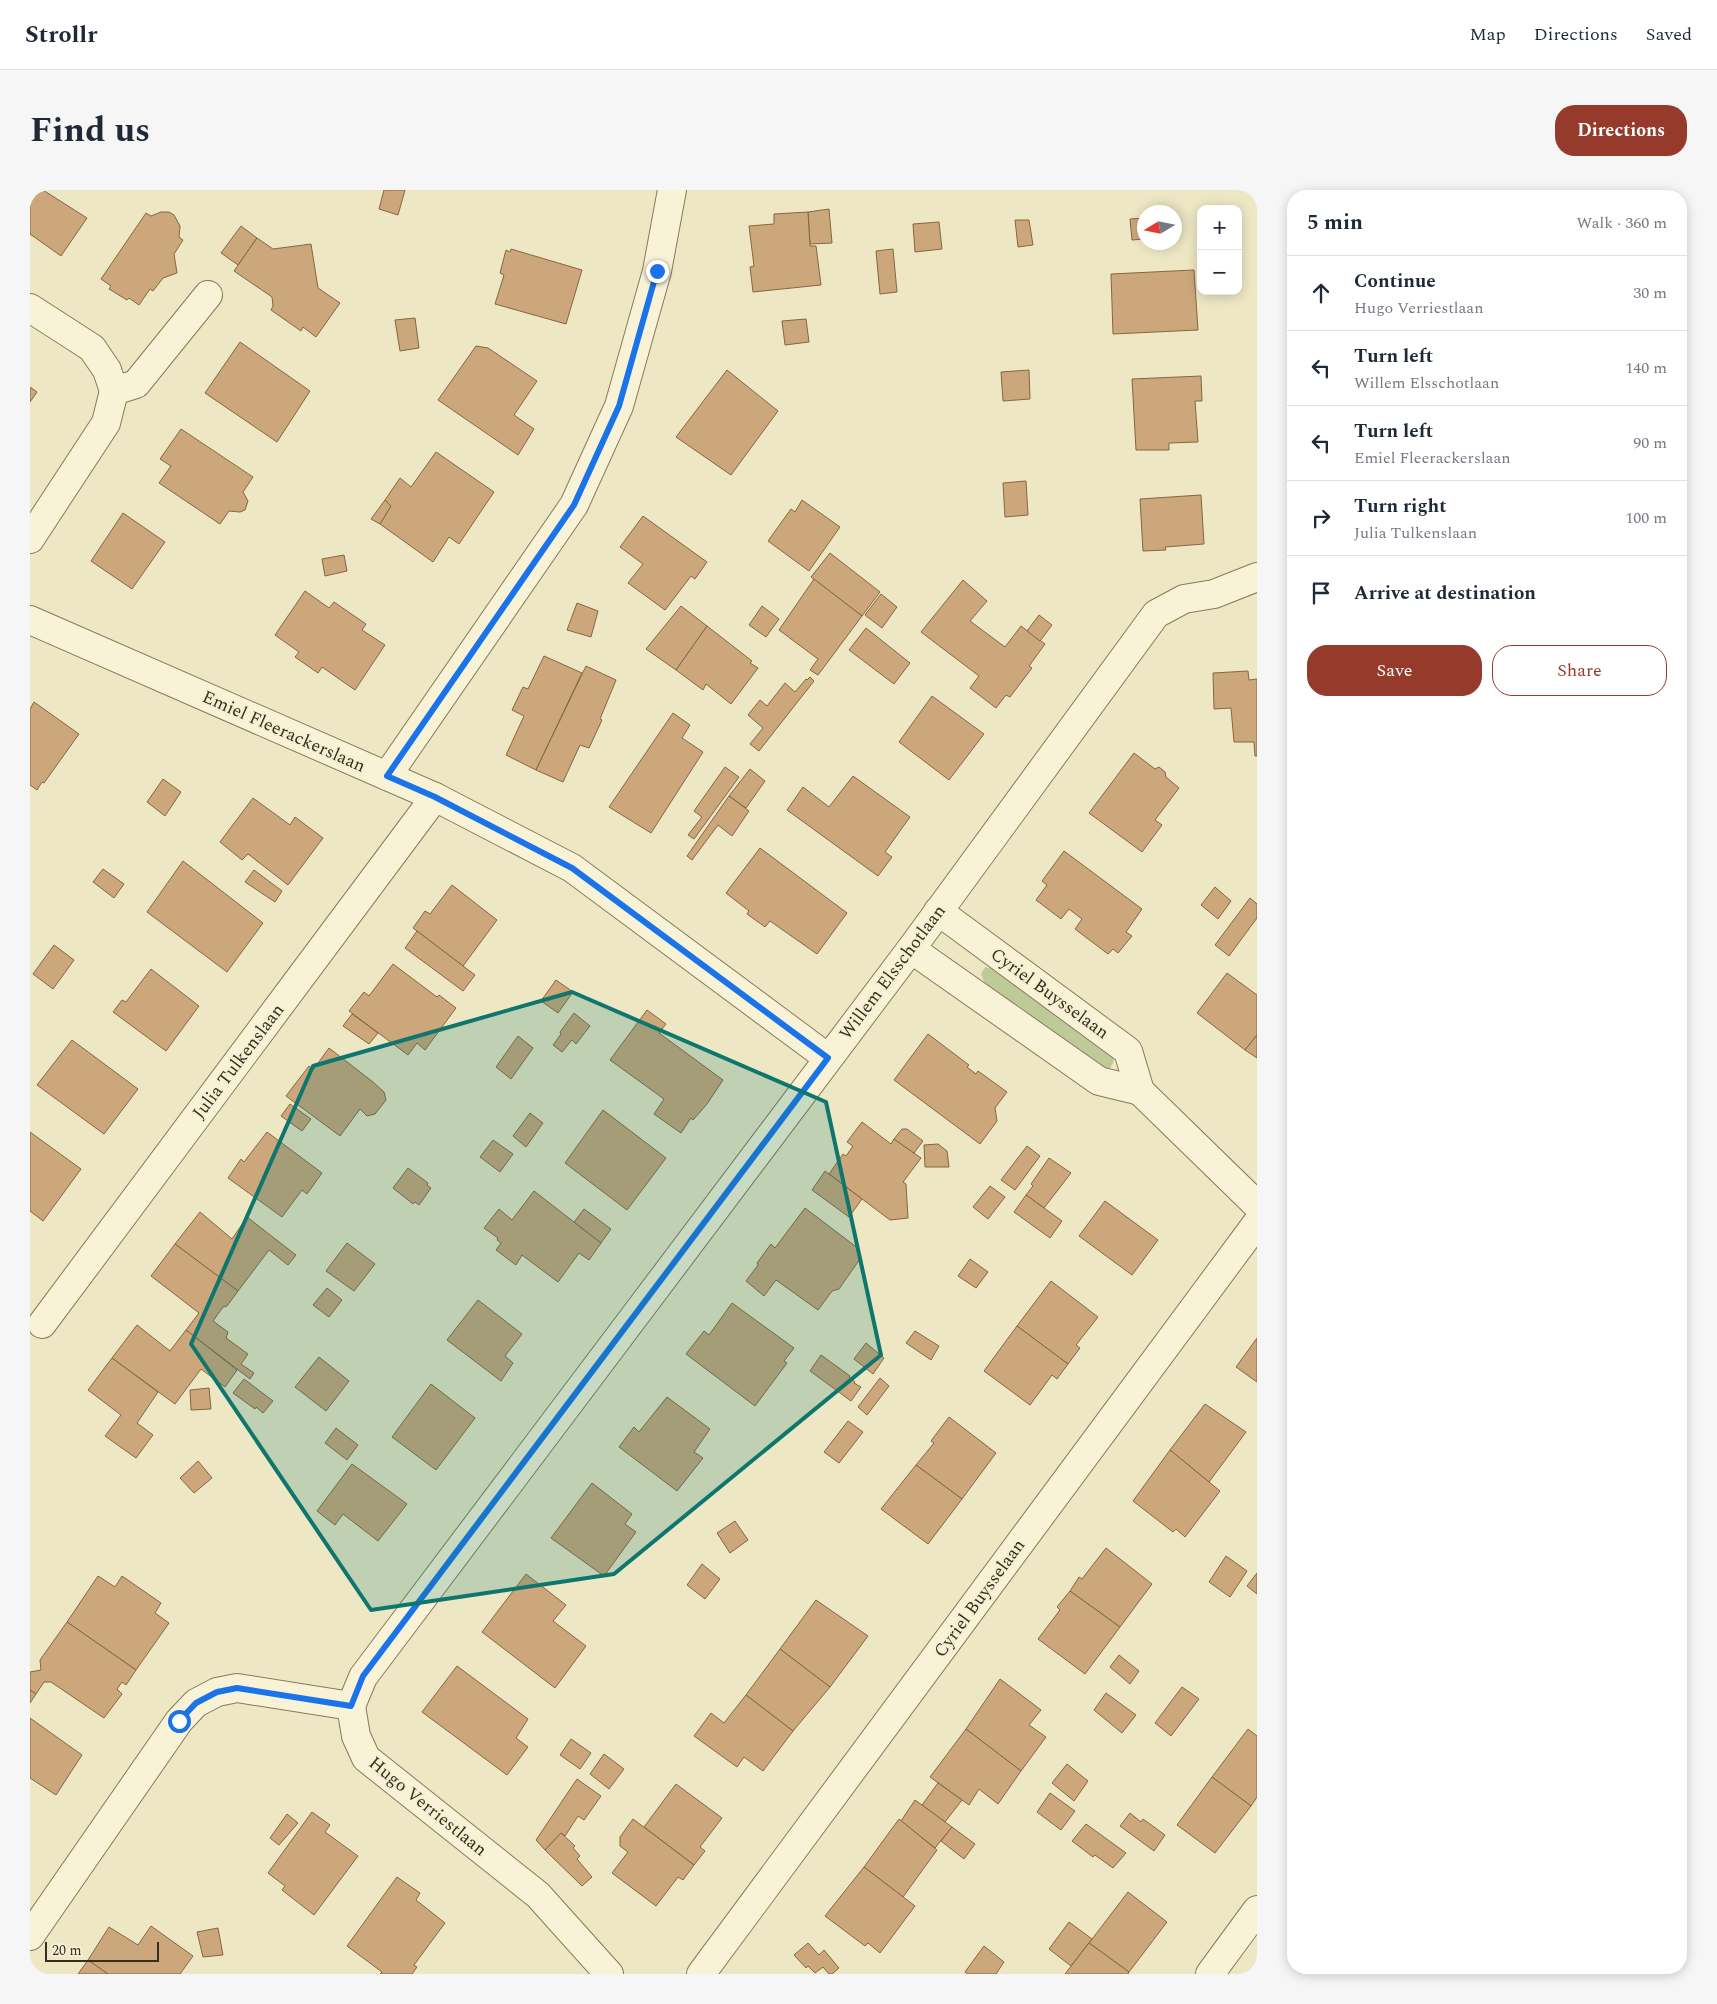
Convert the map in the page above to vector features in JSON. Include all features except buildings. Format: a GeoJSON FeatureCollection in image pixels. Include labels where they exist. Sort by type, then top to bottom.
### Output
{"type":"FeatureCollection","features":[{"type":"Feature","properties":{"kind":"street"},"geometry":{"type":"LineString","coordinates":[[387,776],[574,505],[619,406],[657,271],[672,190]]}},
{"type":"Feature","properties":{"kind":"street"},"geometry":{"type":"LineString","coordinates":[[114,392],[136,384],[208,295]]}},
{"type":"Feature","properties":{"kind":"street"},"geometry":{"type":"LineString","coordinates":[[30,308],[92,348],[107,370],[114,392],[106,423],[30,539]]}},
{"type":"Feature","properties":{"kind":"street","name":"Willem Elsschotlaan"},"geometry":{"type":"LineString","coordinates":[[351,1706],[363,1676],[910,949],[1156,614],[1184,599],[1214,594],[1257,577]]}},
{"type":"Feature","properties":{"kind":"street","name":"Emiel Fleerackerslaan"},"geometry":{"type":"LineString","coordinates":[[30,620],[435,797],[572,868],[828,1058]]}},
{"type":"Feature","properties":{"kind":"street","name":"Julia Tulkenslaan"},"geometry":{"type":"LineString","coordinates":[[42,1324],[435,797]]}},
{"type":"Feature","properties":{"kind":"street","name":"Cyriel Buysselaan"},"geometry":{"type":"LineString","coordinates":[[938,911],[1128,1051],[1140,1091],[1257,1205]]}},
{"type":"Feature","properties":{"kind":"street"},"geometry":{"type":"LineString","coordinates":[[910,949],[1099,1082],[1140,1091]]}},
{"type":"Feature","properties":{"kind":"street","name":"Cyriel Buysselaan"},"geometry":{"type":"LineString","coordinates":[[701,1974],[1257,1223]]}},
{"type":"Feature","properties":{"kind":"street"},"geometry":{"type":"LineString","coordinates":[[30,1936],[179,1721],[196,1703],[217,1692],[237,1688],[351,1706]]}},
{"type":"Feature","properties":{"kind":"street","name":"Hugo Verriestlaan"},"geometry":{"type":"LineString","coordinates":[[351,1706],[356,1736],[366,1758],[538,1895],[609,1974]]}},
{"type":"Feature","properties":{"kind":"street"},"geometry":{"type":"LineString","coordinates":[[1210,1974],[1257,1910]]}},
{"type":"Feature","properties":{"kind":"highlighted area"},"geometry":{"type":"Polygon","coordinates":[[[572,992],[826,1102],[881,1355],[614,1574],[371,1610],[191,1344],[313,1066],[572,992]]]}},
{"type":"Feature","properties":{"kind":"green space"},"geometry":{"type":"Polygon","coordinates":[[[985,967],[995,969],[1110,1051],[1114,1061],[1110,1068],[1103,1070],[1096,1068],[985,984],[981,974],[985,967]]]}},
{"type":"Feature","properties":{"kind":"route"},"geometry":{"type":"LineString","coordinates":[[179,1721],[196,1703],[217,1692],[237,1688],[351,1706],[363,1676],[828,1058],[572,868],[435,797],[387,776],[574,505],[619,406],[657,271]]}}]}
